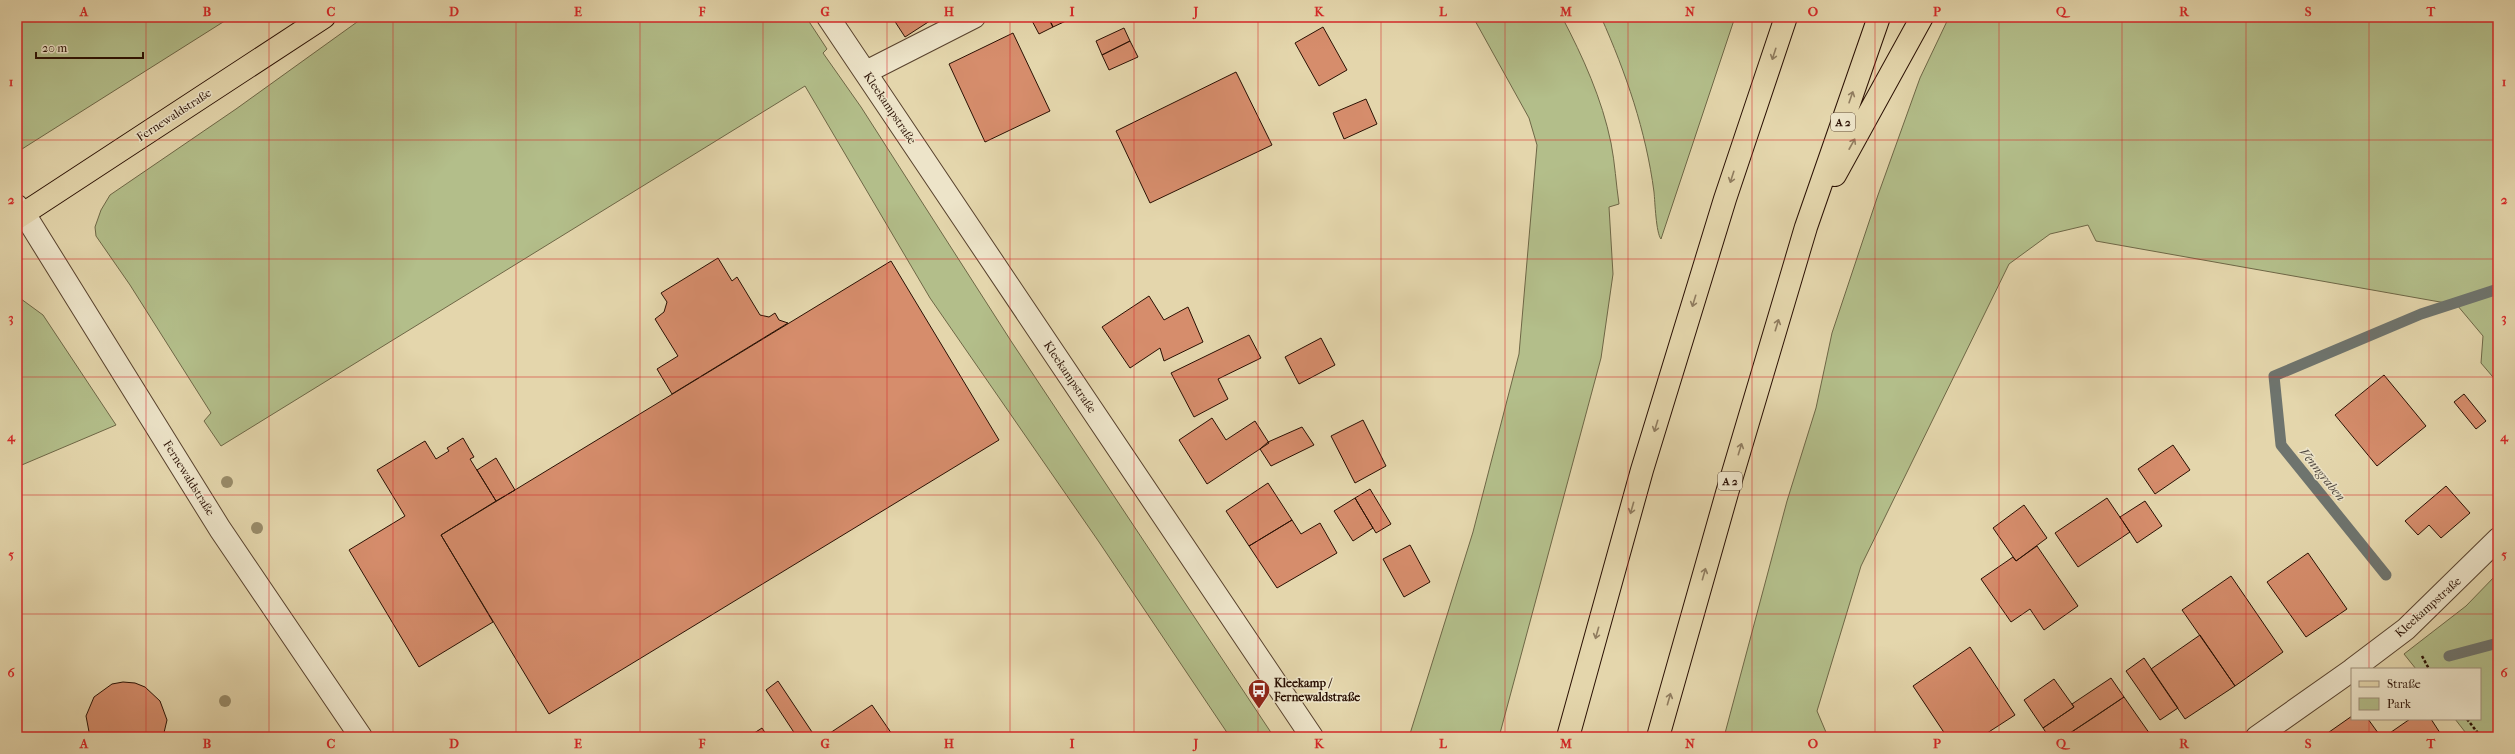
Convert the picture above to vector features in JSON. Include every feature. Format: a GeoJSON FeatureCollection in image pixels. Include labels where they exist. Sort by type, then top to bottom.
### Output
{"type":"FeatureCollection","features":[{"type":"Feature","properties":{"kind":"main road","name":"Fernewaldstraße"},"geometry":{"type":"LineString","coordinates":[[20,213],[58,190],[324,17]]}},
{"type":"Feature","properties":{"kind":"main road"},"geometry":{"type":"LineString","coordinates":[[1568,737],[1642,470],[1725,199],[1786,17]]}},
{"type":"Feature","properties":{"kind":"main road","name":"A 2"},"geometry":{"type":"LineString","coordinates":[[1658,737],[1727,493],[1806,227],[1879,17]]}},
{"type":"Feature","properties":{"kind":"main road"},"geometry":{"type":"LineString","coordinates":[[1806,227],[1922,17]]}},
{"type":"Feature","properties":{"kind":"street","name":"Kleekampstraße"},"geometry":{"type":"LineString","coordinates":[[828,17],[1312,737]]}},
{"type":"Feature","properties":{"kind":"street"},"geometry":{"type":"LineString","coordinates":[[866,72],[974,17]]}},
{"type":"Feature","properties":{"kind":"street","name":"Fernewaldstraße"},"geometry":{"type":"LineString","coordinates":[[20,213],[220,529],[361,737]]}},
{"type":"Feature","properties":{"kind":"street","name":"Kleekampstraße"},"geometry":{"type":"LineString","coordinates":[[2356,668],[2406,629],[2498,539]]}},
{"type":"Feature","properties":{"kind":"street","name":"Kleekampstraße"},"geometry":{"type":"LineString","coordinates":[[2257,737],[2351,671]]}},
{"type":"Feature","properties":{"kind":"path"},"geometry":{"type":"LineString","coordinates":[[2468,720],[2481,737]]}},
{"type":"Feature","properties":{"kind":"green space"},"geometry":{"type":"Polygon","coordinates":[[[17,17],[231,17],[22,149],[17,146],[17,17]]]}},
{"type":"Feature","properties":{"kind":"green space"},"geometry":{"type":"Polygon","coordinates":[[[364,17],[806,17],[827,49],[823,53],[861,107],[1011,341],[1274,737],[1230,737],[1099,542],[930,298],[805,86],[221,446],[204,421],[211,413],[130,285],[96,236],[95,227],[101,210],[110,195],[236,109],[364,17]]]}},
{"type":"Feature","properties":{"kind":"green space"},"geometry":{"type":"Polygon","coordinates":[[[1473,17],[1562,17],[1577,47],[1597,94],[1614,158],[1619,204],[1609,207],[1613,274],[1601,358],[1499,737],[1409,737],[1473,532],[1519,354],[1537,145],[1529,118],[1473,17]]]}},
{"type":"Feature","properties":{"kind":"green space"},"geometry":{"type":"Polygon","coordinates":[[[1601,17],[1735,17],[1661,239],[1657,224],[1654,192],[1646,147],[1627,81],[1601,17]]]}},
{"type":"Feature","properties":{"kind":"green space"},"geometry":{"type":"Polygon","coordinates":[[[1949,17],[2498,17],[2498,383],[2481,363],[2483,336],[2457,305],[2096,241],[2088,225],[2050,234],[2009,264],[1861,566],[1817,711],[1828,737],[1724,737],[1787,501],[1816,408],[1832,333],[1878,195],[1920,78],[1949,17]]]}},
{"type":"Feature","properties":{"kind":"green space"},"geometry":{"type":"Polygon","coordinates":[[[17,296],[43,315],[116,425],[17,467],[17,296]]]}},
{"type":"Feature","properties":{"kind":"green space"},"geometry":{"type":"Polygon","coordinates":[[[2498,573],[2498,737],[2469,737],[2456,720],[2481,720],[2481,668],[2415,668],[2404,654],[2466,606],[2498,573]]]}},
{"type":"Feature","properties":{"kind":"building"},"geometry":{"type":"Polygon","coordinates":[[[892,17],[936,17],[905,37],[892,17]]]}},
{"type":"Feature","properties":{"kind":"building"},"geometry":{"type":"Polygon","coordinates":[[[1030,17],[1048,17],[1053,27],[1039,34],[1030,17]]]}},
{"type":"Feature","properties":{"kind":"building"},"geometry":{"type":"Polygon","coordinates":[[[1048,17],[1066,17],[1068,20],[1053,27],[1048,17]]]}},
{"type":"Feature","properties":{"kind":"building"},"geometry":{"type":"Polygon","coordinates":[[[1323,27],[1347,70],[1319,86],[1295,43],[1323,27]]]}},
{"type":"Feature","properties":{"kind":"building"},"geometry":{"type":"Polygon","coordinates":[[[1124,28],[1130,41],[1102,55],[1096,41],[1124,28]]]}},
{"type":"Feature","properties":{"kind":"building"},"geometry":{"type":"Polygon","coordinates":[[[1013,33],[1050,111],[985,142],[949,64],[1013,33]]]}},
{"type":"Feature","properties":{"kind":"building"},"geometry":{"type":"Polygon","coordinates":[[[1130,41],[1138,57],[1109,70],[1102,55],[1130,41]]]}},
{"type":"Feature","properties":{"kind":"building"},"geometry":{"type":"Polygon","coordinates":[[[1236,72],[1272,145],[1150,203],[1116,131],[1236,72]]]}},
{"type":"Feature","properties":{"kind":"building"},"geometry":{"type":"Polygon","coordinates":[[[1366,99],[1377,124],[1344,139],[1333,113],[1366,99]]]}},
{"type":"Feature","properties":{"kind":"building"},"geometry":{"type":"Polygon","coordinates":[[[718,258],[732,281],[737,277],[760,315],[769,317],[775,313],[779,320],[788,323],[672,394],[657,369],[678,356],[655,319],[664,312],[667,302],[661,293],[718,258]]]}},
{"type":"Feature","properties":{"kind":"building"},"geometry":{"type":"Polygon","coordinates":[[[891,261],[999,440],[549,714],[441,535],[891,261]]]}},
{"type":"Feature","properties":{"kind":"building"},"geometry":{"type":"Polygon","coordinates":[[[1149,296],[1164,320],[1188,307],[1203,342],[1164,361],[1160,348],[1130,368],[1102,327],[1149,296]]]}},
{"type":"Feature","properties":{"kind":"building"},"geometry":{"type":"Polygon","coordinates":[[[1249,335],[1261,358],[1218,379],[1228,399],[1194,417],[1171,373],[1249,335]]]}},
{"type":"Feature","properties":{"kind":"building"},"geometry":{"type":"Polygon","coordinates":[[[1321,338],[1335,365],[1299,384],[1285,357],[1321,338]]]}},
{"type":"Feature","properties":{"kind":"building"},"geometry":{"type":"Polygon","coordinates":[[[2384,375],[2426,426],[2377,466],[2335,415],[2384,375]]]}},
{"type":"Feature","properties":{"kind":"building"},"geometry":{"type":"Polygon","coordinates":[[[2464,394],[2486,421],[2476,429],[2454,402],[2464,394]]]}},
{"type":"Feature","properties":{"kind":"building"},"geometry":{"type":"Polygon","coordinates":[[[1212,418],[1226,440],[1255,421],[1269,443],[1207,484],[1179,440],[1212,418]]]}},
{"type":"Feature","properties":{"kind":"building"},"geometry":{"type":"Polygon","coordinates":[[[1363,420],[1386,466],[1355,483],[1331,436],[1363,420]]]}},
{"type":"Feature","properties":{"kind":"building"},"geometry":{"type":"Polygon","coordinates":[[[1302,427],[1314,445],[1271,466],[1260,449],[1268,442],[1302,427]]]}},
{"type":"Feature","properties":{"kind":"building"},"geometry":{"type":"Polygon","coordinates":[[[463,438],[474,457],[470,459],[496,501],[441,535],[493,622],[419,667],[349,550],[405,516],[377,470],[425,441],[436,459],[449,451],[447,448],[463,438]]]}},
{"type":"Feature","properties":{"kind":"building"},"geometry":{"type":"Polygon","coordinates":[[[2173,445],[2190,470],[2155,494],[2138,469],[2173,445]]]}},
{"type":"Feature","properties":{"kind":"building"},"geometry":{"type":"Polygon","coordinates":[[[496,458],[515,490],[496,501],[477,470],[496,458]]]}},
{"type":"Feature","properties":{"kind":"building"},"geometry":{"type":"Polygon","coordinates":[[[1268,483],[1292,520],[1249,546],[1226,511],[1268,483]]]}},
{"type":"Feature","properties":{"kind":"building"},"geometry":{"type":"Polygon","coordinates":[[[2446,486],[2470,513],[2441,538],[2429,525],[2418,535],[2405,521],[2446,486]]]}},
{"type":"Feature","properties":{"kind":"building"},"geometry":{"type":"Polygon","coordinates":[[[1370,489],[1391,524],[1376,533],[1355,498],[1370,489]]]}},
{"type":"Feature","properties":{"kind":"building"},"geometry":{"type":"Polygon","coordinates":[[[1355,498],[1373,528],[1353,541],[1334,511],[1355,498]]]}},
{"type":"Feature","properties":{"kind":"building"},"geometry":{"type":"Polygon","coordinates":[[[2107,498],[2130,532],[2078,567],[2055,533],[2107,498]]]}},
{"type":"Feature","properties":{"kind":"building"},"geometry":{"type":"Polygon","coordinates":[[[2145,501],[2162,526],[2137,543],[2120,517],[2145,501]]]}},
{"type":"Feature","properties":{"kind":"building"},"geometry":{"type":"Polygon","coordinates":[[[2024,505],[2047,538],[2016,561],[1993,528],[2024,505]]]}},
{"type":"Feature","properties":{"kind":"building"},"geometry":{"type":"Polygon","coordinates":[[[1292,520],[1301,534],[1320,523],[1337,553],[1277,588],[1249,546],[1292,520]]]}},
{"type":"Feature","properties":{"kind":"building"},"geometry":{"type":"Polygon","coordinates":[[[1410,545],[1430,582],[1404,597],[1383,559],[1410,545]]]}},
{"type":"Feature","properties":{"kind":"building"},"geometry":{"type":"Polygon","coordinates":[[[2037,546],[2078,606],[2044,630],[2030,609],[2011,622],[1981,579],[2013,557],[2016,561],[2037,546]]]}},
{"type":"Feature","properties":{"kind":"building"},"geometry":{"type":"Polygon","coordinates":[[[2308,553],[2347,609],[2306,637],[2267,582],[2308,553]]]}},
{"type":"Feature","properties":{"kind":"building"},"geometry":{"type":"Polygon","coordinates":[[[2231,576],[2283,652],[2235,686],[2182,610],[2231,576]]]}},
{"type":"Feature","properties":{"kind":"building"},"geometry":{"type":"Polygon","coordinates":[[[2200,635],[2235,686],[2185,719],[2151,669],[2200,635]]]}},
{"type":"Feature","properties":{"kind":"building"},"geometry":{"type":"Polygon","coordinates":[[[1970,647],[2015,715],[1981,737],[1947,737],[1913,686],[1970,647]]]}},
{"type":"Feature","properties":{"kind":"building"},"geometry":{"type":"Polygon","coordinates":[[[2144,658],[2178,708],[2160,720],[2126,671],[2144,658]]]}},
{"type":"Feature","properties":{"kind":"building"},"geometry":{"type":"Polygon","coordinates":[[[2111,678],[2124,697],[2064,737],[2049,737],[2043,728],[2074,707],[2072,704],[2111,678]]]}},
{"type":"Feature","properties":{"kind":"building"},"geometry":{"type":"Polygon","coordinates":[[[2054,679],[2074,707],[2043,728],[2024,700],[2054,679]]]}},
{"type":"Feature","properties":{"kind":"building"},"geometry":{"type":"Polygon","coordinates":[[[778,681],[814,735],[812,737],[797,737],[766,690],[778,681]]]}},
{"type":"Feature","properties":{"kind":"building"},"geometry":{"type":"Polygon","coordinates":[[[123,682],[135,683],[145,687],[160,701],[167,720],[163,737],[90,737],[86,716],[94,697],[112,684],[123,682]]]}},
{"type":"Feature","properties":{"kind":"building"},"geometry":{"type":"Polygon","coordinates":[[[2124,697],[2152,737],[2064,737],[2093,718],[2124,697]]]}},
{"type":"Feature","properties":{"kind":"building"},"geometry":{"type":"Polygon","coordinates":[[[872,705],[894,737],[824,737],[872,705]]]}},
{"type":"Feature","properties":{"kind":"building"},"geometry":{"type":"Polygon","coordinates":[[[2351,717],[2351,720],[2369,720],[2381,737],[2322,737],[2351,717]]]}},
{"type":"Feature","properties":{"kind":"building"},"geometry":{"type":"Polygon","coordinates":[[[2409,720],[2432,720],[2442,736],[2384,737],[2409,720]]]}},
{"type":"Feature","properties":{"kind":"building"},"geometry":{"type":"Polygon","coordinates":[[[762,728],[768,737],[748,737],[762,728]]]}},
{"type":"Feature","properties":{"kind":"waterway","name":"Venngraben"},"geometry":{"type":"LineString","coordinates":[[2386,575],[2281,445],[2274,376],[2421,314],[2498,289]]}},
{"type":"Feature","properties":{"kind":"waterway","name":"Venngraben"},"geometry":{"type":"LineString","coordinates":[[2449,656],[2498,643]]}},
{"type":"Feature","properties":{"kind":"place","name":"Kleekamp / Fernewaldstraße"},"geometry":{"type":"Point","coordinates":[1259,710]}}]}
